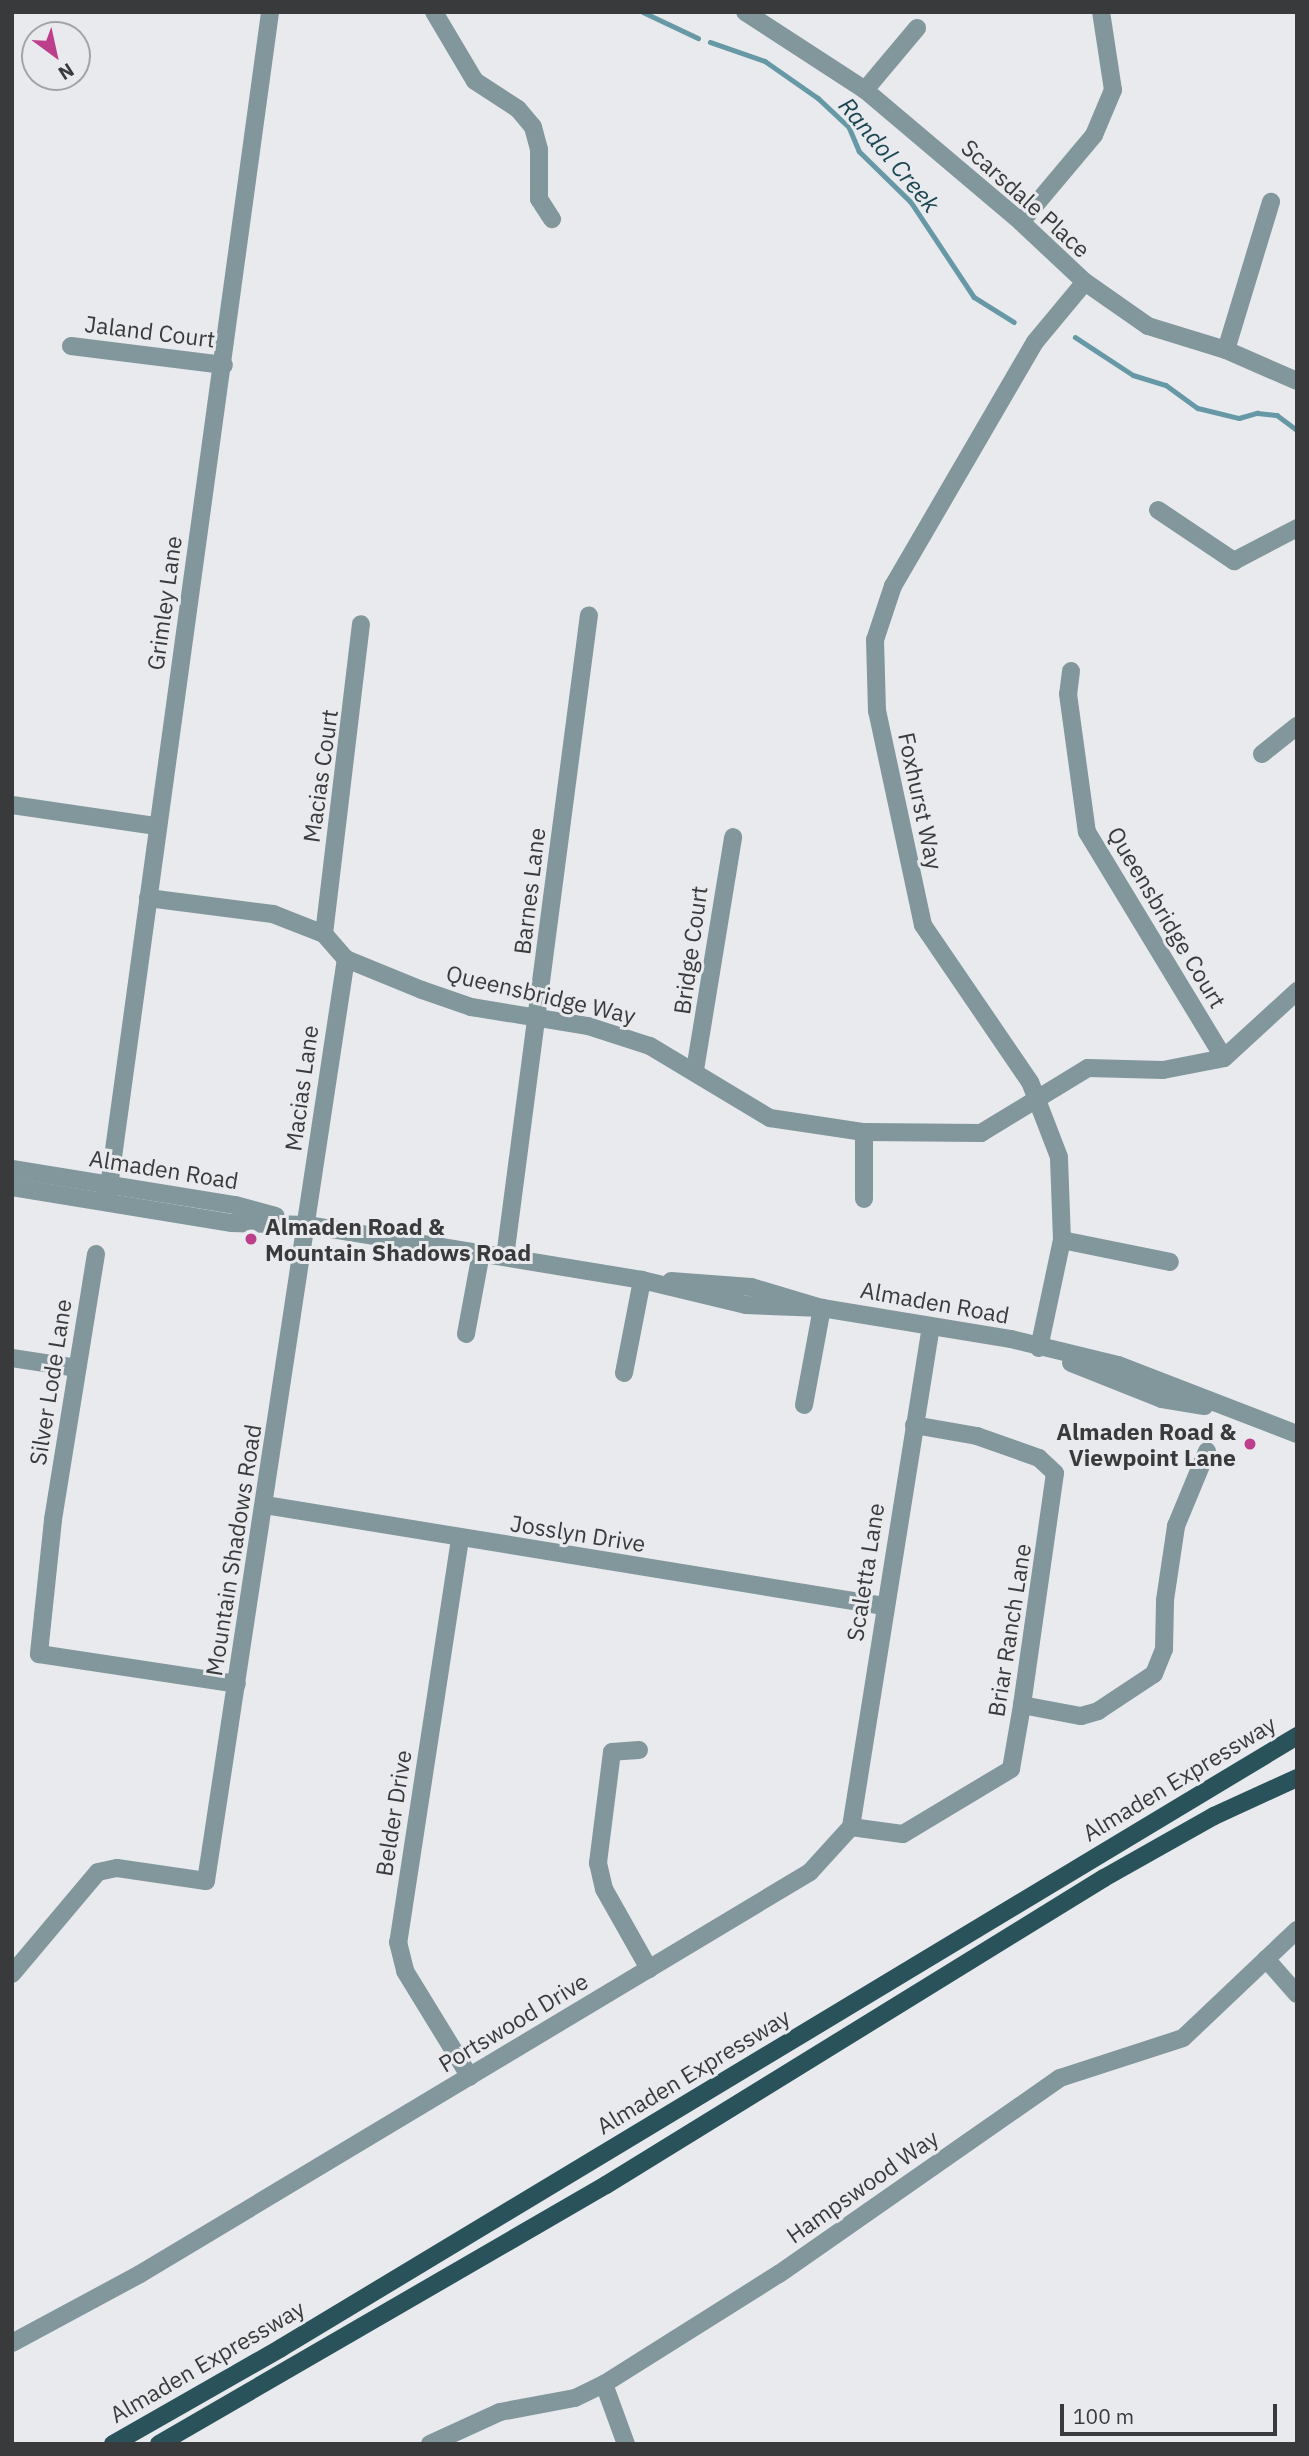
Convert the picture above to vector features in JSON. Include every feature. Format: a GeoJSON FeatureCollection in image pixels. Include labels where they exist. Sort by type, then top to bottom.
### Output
{"type":"FeatureCollection","features":[{"type":"Feature","properties":{"kind":"main road","name":"Almaden Expressway"},"geometry":{"type":"LineString","coordinates":[[113,2444],[281,2348],[1297,1736]]}},
{"type":"Feature","properties":{"kind":"main road","name":"Almaden Expressway"},"geometry":{"type":"LineString","coordinates":[[159,2444],[607,2185],[1104,1878],[1214,1816],[1297,1778]]}},
{"type":"Feature","properties":{"kind":"street","name":"Grimley Lane"},"geometry":{"type":"LineString","coordinates":[[108,1193],[156,826],[224,365],[270,12]]}},
{"type":"Feature","properties":{"kind":"street"},"geometry":{"type":"LineString","coordinates":[[434,12],[475,80],[518,109],[533,127],[539,150],[539,199],[552,219]]}},
{"type":"Feature","properties":{"kind":"street","name":"Scarsdale Place"},"geometry":{"type":"LineString","coordinates":[[744,12],[865,90],[1021,222],[1085,282],[1148,326],[1226,350],[1297,381]]}},
{"type":"Feature","properties":{"kind":"street"},"geometry":{"type":"LineString","coordinates":[[1021,222],[1094,135],[1113,90],[1101,12]]}},
{"type":"Feature","properties":{"kind":"street"},"geometry":{"type":"LineString","coordinates":[[865,90],[917,28]]}},
{"type":"Feature","properties":{"kind":"street"},"geometry":{"type":"LineString","coordinates":[[1226,350],[1271,202]]}},
{"type":"Feature","properties":{"kind":"street","name":"Foxhurst Way"},"geometry":{"type":"LineString","coordinates":[[1039,1348],[1062,1240],[1059,1157],[1030,1082],[923,925],[877,710],[875,640],[893,586],[1028,353],[1085,282]]}},
{"type":"Feature","properties":{"kind":"street","name":"Jaland Court"},"geometry":{"type":"LineString","coordinates":[[71,346],[224,365]]}},
{"type":"Feature","properties":{"kind":"street"},"geometry":{"type":"LineString","coordinates":[[1158,510],[1234,561],[1297,528]]}},
{"type":"Feature","properties":{"kind":"street","name":"Barnes Lane"},"geometry":{"type":"LineString","coordinates":[[505,1257],[589,615]]}},
{"type":"Feature","properties":{"kind":"street","name":"Macias Court"},"geometry":{"type":"LineString","coordinates":[[324,934],[361,624]]}},
{"type":"Feature","properties":{"kind":"street","name":"Queensbridge Court"},"geometry":{"type":"LineString","coordinates":[[1070,671],[1068,694],[1087,832],[1224,1058]]}},
{"type":"Feature","properties":{"kind":"street"},"geometry":{"type":"LineString","coordinates":[[1262,754],[1297,726]]}},
{"type":"Feature","properties":{"kind":"street"},"geometry":{"type":"LineString","coordinates":[[12,805],[156,826]]}},
{"type":"Feature","properties":{"kind":"street","name":"Bridge Court"},"geometry":{"type":"LineString","coordinates":[[695,1070],[733,837]]}},
{"type":"Feature","properties":{"kind":"street","name":"Queensbridge Way"},"geometry":{"type":"LineString","coordinates":[[148,898],[273,914],[324,934],[346,959],[471,1007],[588,1026],[650,1046],[695,1070],[770,1118],[864,1132],[981,1133],[1038,1101],[1088,1068],[1163,1070],[1224,1058]]}},
{"type":"Feature","properties":{"kind":"street","name":"Macias Lane"},"geometry":{"type":"LineString","coordinates":[[307,1225],[346,959]]}},
{"type":"Feature","properties":{"kind":"street"},"geometry":{"type":"LineString","coordinates":[[1224,1058],[1297,991]]}},
{"type":"Feature","properties":{"kind":"street"},"geometry":{"type":"LineString","coordinates":[[864,1132],[864,1199]]}},
{"type":"Feature","properties":{"kind":"street","name":"Almaden Road"},"geometry":{"type":"LineString","coordinates":[[12,1169],[108,1193]]}},
{"type":"Feature","properties":{"kind":"street","name":"Almaden Road"},"geometry":{"type":"LineString","coordinates":[[12,1187],[235,1205],[307,1225],[642,1280],[746,1305],[822,1308],[931,1326],[1118,1365],[1224,1409],[1296,1430]]}},
{"type":"Feature","properties":{"kind":"street","name":"Mountain Shadows Road"},"geometry":{"type":"LineString","coordinates":[[12,1974],[98,1872],[117,1868],[205,1881],[307,1225]]}},
{"type":"Feature","properties":{"kind":"street"},"geometry":{"type":"LineString","coordinates":[[1062,1240],[1170,1262]]}},
{"type":"Feature","properties":{"kind":"street"},"geometry":{"type":"LineString","coordinates":[[466,1334],[481,1253]]}},
{"type":"Feature","properties":{"kind":"street","name":"Silver Lode Lane"},"geometry":{"type":"LineString","coordinates":[[96,1254],[52,1520],[39,1654],[237,1684]]}},
{"type":"Feature","properties":{"kind":"street"},"geometry":{"type":"LineString","coordinates":[[624,1373],[642,1280]]}},
{"type":"Feature","properties":{"kind":"street"},"geometry":{"type":"LineString","coordinates":[[804,1405],[822,1308]]}},
{"type":"Feature","properties":{"kind":"street","name":"Scaletta Lane"},"geometry":{"type":"LineString","coordinates":[[851,1826],[884,1606],[931,1326]]}},
{"type":"Feature","properties":{"kind":"street"},"geometry":{"type":"LineString","coordinates":[[12,1358],[77,1368]]}},
{"type":"Feature","properties":{"kind":"street","name":"Briar Ranch Lane"},"geometry":{"type":"LineString","coordinates":[[851,1826],[903,1834],[1011,1769],[1022,1705],[1055,1473],[1040,1458],[977,1437],[914,1425]]}},
{"type":"Feature","properties":{"kind":"street"},"geometry":{"type":"LineString","coordinates":[[1022,1705],[1081,1716],[1098,1711],[1154,1674],[1164,1650],[1165,1600],[1175,1526],[1208,1451]]}},
{"type":"Feature","properties":{"kind":"street","name":"Josslyn Drive"},"geometry":{"type":"LineString","coordinates":[[265,1505],[460,1539],[884,1606]]}},
{"type":"Feature","properties":{"kind":"street","name":"Belder Drive"},"geometry":{"type":"LineString","coordinates":[[460,1539],[398,1942],[405,1971],[470,2077]]}},
{"type":"Feature","properties":{"kind":"street"},"geometry":{"type":"LineString","coordinates":[[639,1750],[612,1752],[598,1863],[604,1889],[649,1969]]}},
{"type":"Feature","properties":{"kind":"street","name":"Portswood Drive"},"geometry":{"type":"LineString","coordinates":[[12,2343],[189,2245],[810,1872],[851,1826]]}},
{"type":"Feature","properties":{"kind":"street","name":"Hampswood Way"},"geometry":{"type":"LineString","coordinates":[[430,2444],[500,2412],[575,2398],[604,2384],[779,2274],[1059,2078],[1183,2038],[1297,1930]]}},
{"type":"Feature","properties":{"kind":"street"},"geometry":{"type":"LineString","coordinates":[[1266,1959],[1297,1993]]}},
{"type":"Feature","properties":{"kind":"street"},"geometry":{"type":"LineString","coordinates":[[604,2384],[626,2444]]}},
{"type":"Feature","properties":{"kind":"waterway","name":"Randol Creek"},"geometry":{"type":"LineString","coordinates":[[643,12],[698,38]]}},
{"type":"Feature","properties":{"kind":"waterway","name":"Randol Creek"},"geometry":{"type":"LineString","coordinates":[[710,42],[765,61],[818,98],[849,127],[859,151],[911,202],[974,297],[1014,322]]}},
{"type":"Feature","properties":{"kind":"waterway","name":"Randol Creek"},"geometry":{"type":"LineString","coordinates":[[1075,337],[1133,375],[1166,385],[1198,408],[1239,418],[1257,413],[1277,415],[1297,430]]}},
{"type":"Feature","properties":{"kind":"place","name":"Almaden Road & Mountain Shadows Road"},"geometry":{"type":"Point","coordinates":[251,1239]}},
{"type":"Feature","properties":{"kind":"place","name":"Almaden Road & Viewpoint Lane"},"geometry":{"type":"Point","coordinates":[1250,1444]}}]}
